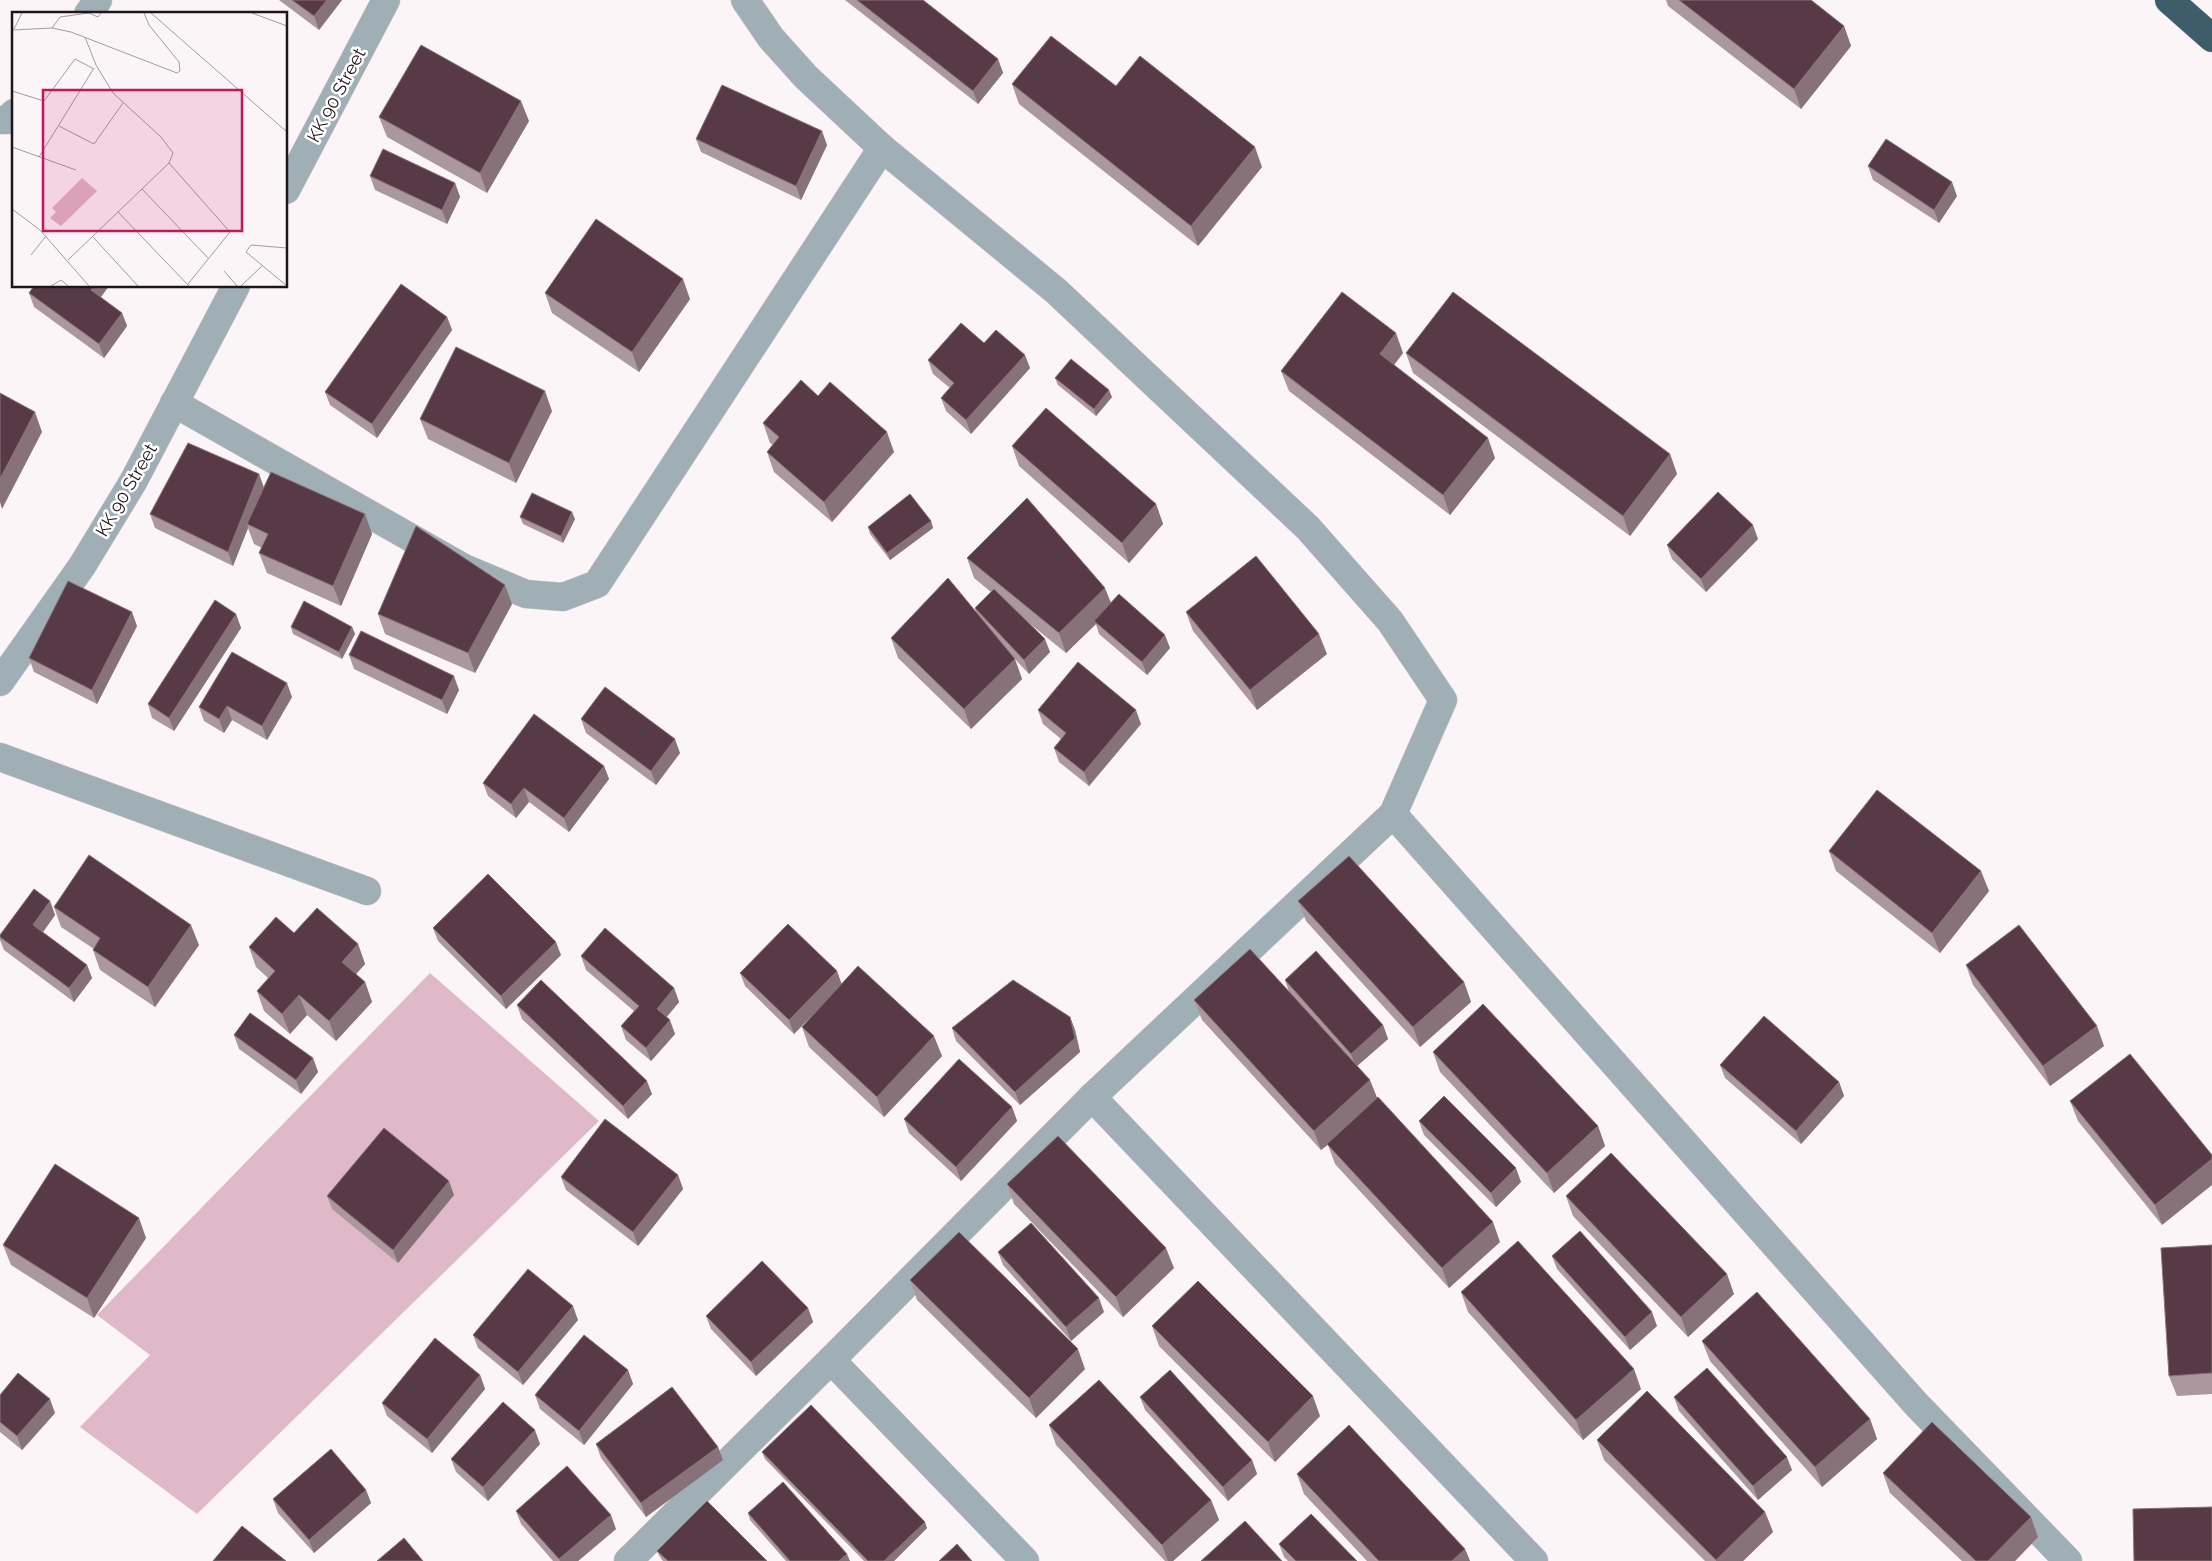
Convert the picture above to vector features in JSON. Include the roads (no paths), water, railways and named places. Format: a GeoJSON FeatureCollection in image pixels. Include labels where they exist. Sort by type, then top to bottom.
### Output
{"type":"FeatureCollection","features":[{"type":"Feature","properties":{"kind":"highway"},"geometry":{"type":"LineString","coordinates":[[2169,0],[2212,38]]}},
{"type":"Feature","properties":{"kind":"street"},"geometry":{"type":"LineString","coordinates":[[89,12],[98,0]]}},
{"type":"Feature","properties":{"kind":"street","name":"KK 90 Street"},"geometry":{"type":"LineString","coordinates":[[288,186],[386,0]]}},
{"type":"Feature","properties":{"kind":"street"},"geometry":{"type":"LineString","coordinates":[[628,1561],[1092,1097],[1393,814],[1443,700],[1390,621],[1308,528],[1056,291],[882,148],[806,77],[771,38],[745,0]]}},
{"type":"Feature","properties":{"kind":"street"},"geometry":{"type":"LineString","coordinates":[[0,120],[7,120],[12,115]]}},
{"type":"Feature","properties":{"kind":"street"},"geometry":{"type":"LineString","coordinates":[[174,403],[464,568],[526,594],[563,597],[597,584],[882,148]]}},
{"type":"Feature","properties":{"kind":"street","name":"KK 90 Street"},"geometry":{"type":"LineString","coordinates":[[0,682],[82,566],[134,482],[235,288]]}},
{"type":"Feature","properties":{"kind":"street"},"geometry":{"type":"LineString","coordinates":[[0,757],[367,891]]}},
{"type":"Feature","properties":{"kind":"street"},"geometry":{"type":"LineString","coordinates":[[1393,814],[1916,1404],[2068,1561]]}},
{"type":"Feature","properties":{"kind":"street"},"geometry":{"type":"LineString","coordinates":[[1092,1097],[1534,1561]]}},
{"type":"Feature","properties":{"kind":"street"},"geometry":{"type":"LineString","coordinates":[[831,1360],[1025,1561]]}}]}
